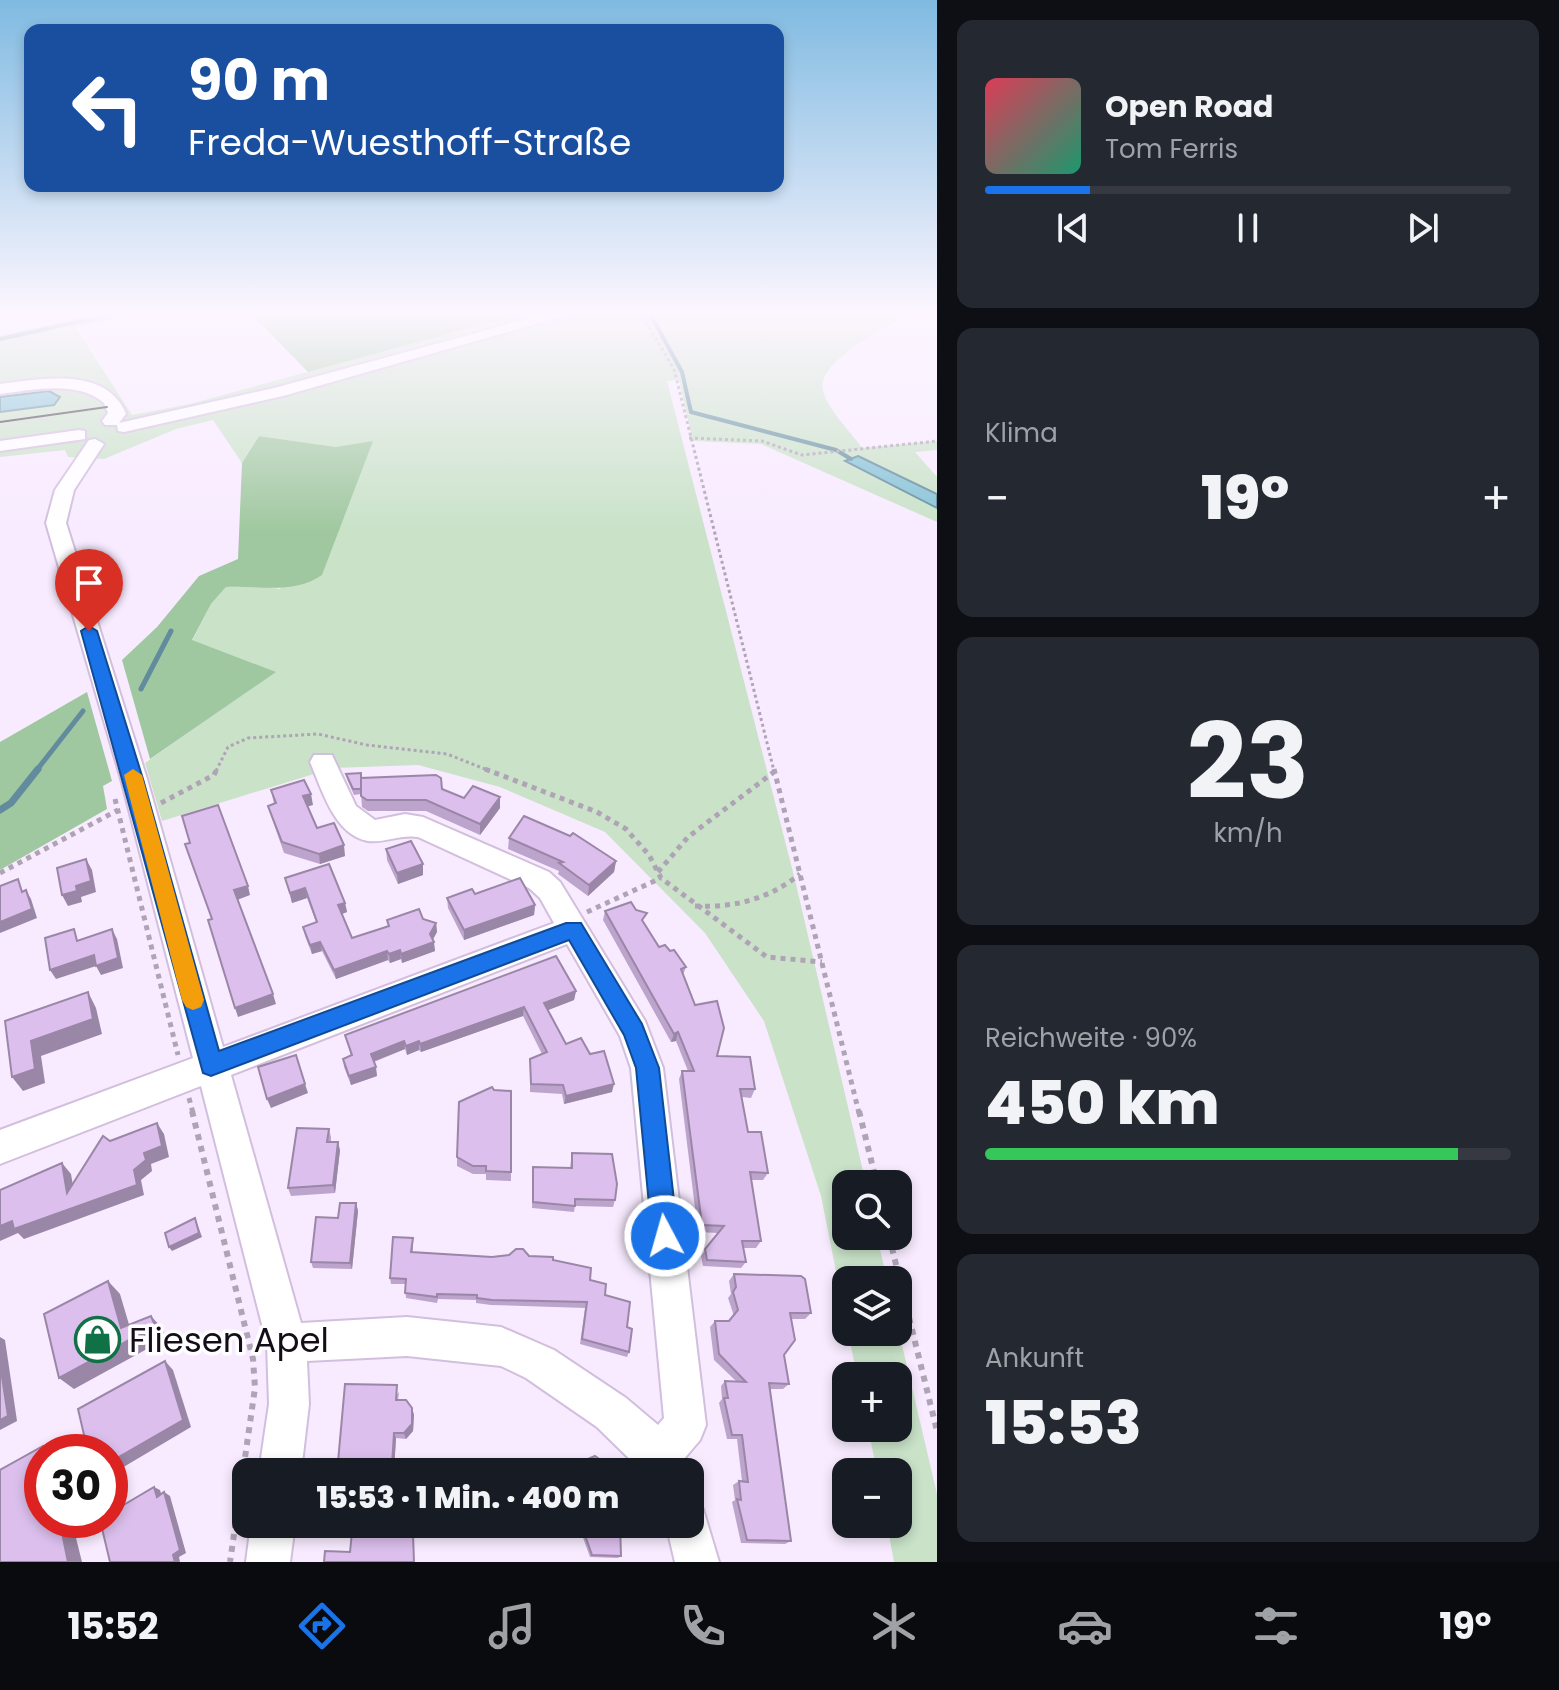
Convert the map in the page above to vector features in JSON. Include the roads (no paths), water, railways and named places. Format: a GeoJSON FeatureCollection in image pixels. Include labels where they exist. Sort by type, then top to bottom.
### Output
{"type":"FeatureCollection","features":[{"type":"Feature","properties":{"kind":"street"},"geometry":{"type":"LineString","coordinates":[[0,389],[38,385]]}},
{"type":"Feature","properties":{"kind":"street"},"geometry":{"type":"LineString","coordinates":[[0,446],[87,439],[115,440],[124,432],[117,424],[115,402],[109,394],[65,385]]}},
{"type":"Feature","properties":{"kind":"street"},"geometry":{"type":"LineString","coordinates":[[117,424],[303,385]]}},
{"type":"Feature","properties":{"kind":"street"},"geometry":{"type":"LineString","coordinates":[[87,439],[57,502],[56,523],[197,1071],[287,1344],[289,1404],[282,1458]]}},
{"type":"Feature","properties":{"kind":"street"},"geometry":{"type":"LineString","coordinates":[[323,762],[346,813],[371,831],[405,824],[423,827],[539,880],[550,890],[634,1031],[647,1068],[685,1425],[666,1458]]}},
{"type":"Feature","properties":{"kind":"street"},"geometry":{"type":"LineString","coordinates":[[0,1147],[571,925]]}},
{"type":"Feature","properties":{"kind":"street"},"geometry":{"type":"LineString","coordinates":[[287,1344],[332,1336],[495,1344],[522,1354],[623,1418],[658,1458]]}},
{"type":"Feature","properties":{"kind":"street"},"geometry":{"type":"LineString","coordinates":[[268,1562],[271,1538]]}},
{"type":"Feature","properties":{"kind":"street"},"geometry":{"type":"LineString","coordinates":[[691,1538],[697,1562]]}},
{"type":"Feature","properties":{"kind":"water"},"geometry":{"type":"Polygon","coordinates":[[[49,391],[60,397],[54,405],[0,412],[0,397],[49,391]]]}},
{"type":"Feature","properties":{"kind":"water"},"geometry":{"type":"Polygon","coordinates":[[[858,456],[937,494],[937,508],[845,461],[858,456]]]}},
{"type":"Feature","properties":{"kind":"waterway"},"geometry":{"type":"LineString","coordinates":[[685,385],[691,412],[836,450],[851,459]]}},
{"type":"Feature","properties":{"kind":"waterway"},"geometry":{"type":"LineString","coordinates":[[141,689],[171,631]]}},
{"type":"Feature","properties":{"kind":"waterway"},"geometry":{"type":"LineString","coordinates":[[36,771],[83,711]]}},
{"type":"Feature","properties":{"kind":"waterway"},"geometry":{"type":"LineString","coordinates":[[0,810],[11,803],[38,769]]}},
{"type":"Feature","properties":{"kind":"tram line"},"geometry":{"type":"LineString","coordinates":[[0,422],[107,407]]}},
{"type":"Feature","properties":{"kind":"place","name":"Fliesen Apel"},"geometry":{"type":"Point","coordinates":[98,1340]}}]}
